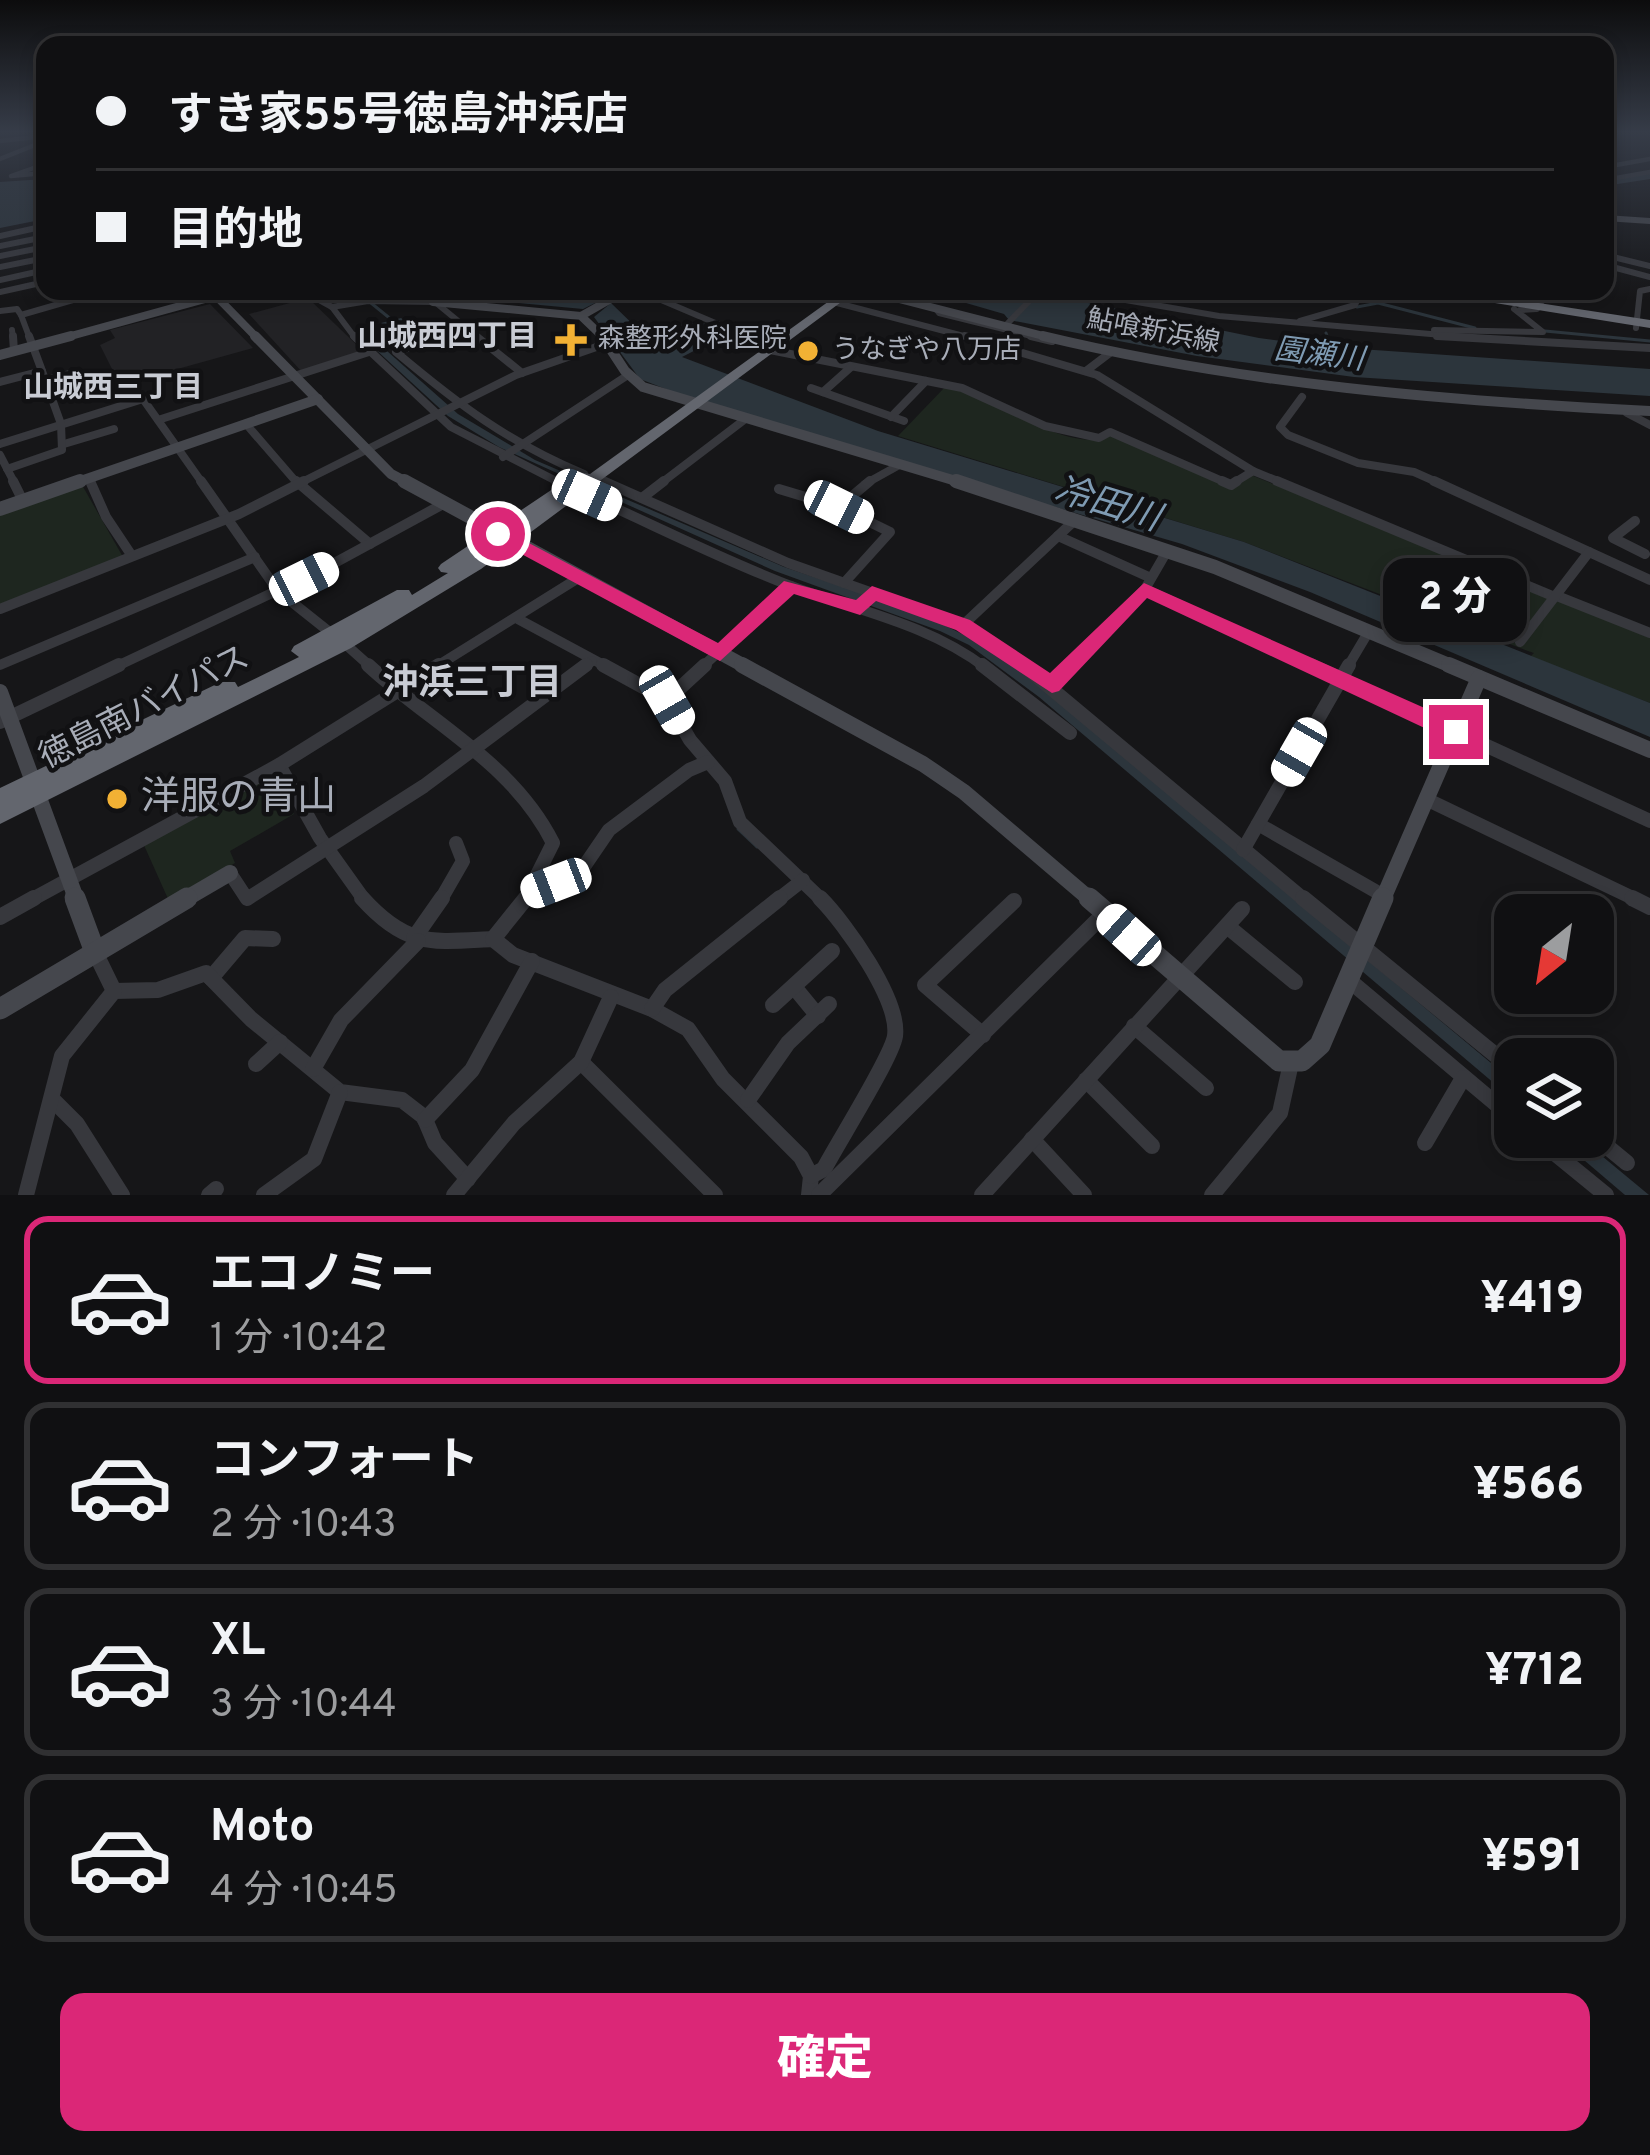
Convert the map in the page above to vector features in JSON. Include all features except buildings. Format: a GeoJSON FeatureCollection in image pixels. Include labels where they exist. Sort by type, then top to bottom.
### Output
{"type":"FeatureCollection","features":[{"type":"Feature","properties":{"kind":"highway","name":"徳島南バイパス"},"geometry":{"type":"LineString","coordinates":[[0,814],[34,789],[338,639],[505,537],[831,300]]}},
{"type":"Feature","properties":{"kind":"highway"},"geometry":{"type":"LineString","coordinates":[[1554,300],[1642,320]]}},
{"type":"Feature","properties":{"kind":"highway","name":"徳島南バイパス"},"geometry":{"type":"LineString","coordinates":[[0,798],[34,789]]}},
{"type":"Feature","properties":{"kind":"street"},"geometry":{"type":"LineString","coordinates":[[1614,219],[1650,221]]}},
{"type":"Feature","properties":{"kind":"street"},"geometry":{"type":"LineString","coordinates":[[0,233],[36,225]]}},
{"type":"Feature","properties":{"kind":"street"},"geometry":{"type":"LineString","coordinates":[[0,246],[36,238]]}},
{"type":"Feature","properties":{"kind":"street"},"geometry":{"type":"LineString","coordinates":[[0,256],[36,249]]}},
{"type":"Feature","properties":{"kind":"street"},"geometry":{"type":"LineString","coordinates":[[1614,257],[1650,266]]}},
{"type":"Feature","properties":{"kind":"street"},"geometry":{"type":"LineString","coordinates":[[0,268],[36,260]]}},
{"type":"Feature","properties":{"kind":"street"},"geometry":{"type":"LineString","coordinates":[[1614,267],[1650,277]]}},
{"type":"Feature","properties":{"kind":"street"},"geometry":{"type":"LineString","coordinates":[[0,280],[36,271]]}},
{"type":"Feature","properties":{"kind":"street"},"geometry":{"type":"LineString","coordinates":[[0,292],[36,284]]}},
{"type":"Feature","properties":{"kind":"street"},"geometry":{"type":"LineString","coordinates":[[1642,320],[1640,291],[1650,289]]}},
{"type":"Feature","properties":{"kind":"street"},"geometry":{"type":"LineString","coordinates":[[21,315],[73,300]]}},
{"type":"Feature","properties":{"kind":"street"},"geometry":{"type":"LineString","coordinates":[[0,355],[201,300]]}},
{"type":"Feature","properties":{"kind":"street"},"geometry":{"type":"LineString","coordinates":[[220,300],[391,474],[923,764],[964,792],[1268,1056],[1291,1063],[1320,1046],[1479,678]]}},
{"type":"Feature","properties":{"kind":"street"},"geometry":{"type":"LineString","coordinates":[[319,300],[332,307],[346,330],[436,415],[503,457],[641,498],[844,584],[963,625],[1052,685],[1243,850],[1494,1054]]}},
{"type":"Feature","properties":{"kind":"street"},"geometry":{"type":"LineString","coordinates":[[581,316],[608,300]]}},
{"type":"Feature","properties":{"kind":"street"},"geometry":{"type":"LineString","coordinates":[[661,300],[767,346],[991,398],[1045,426],[1099,438],[1110,432],[1231,485],[1253,471]]}},
{"type":"Feature","properties":{"kind":"street"},"geometry":{"type":"LineString","coordinates":[[845,300],[1086,371],[1120,386],[1253,471],[1650,633]]}},
{"type":"Feature","properties":{"kind":"street","name":"鮎喰新浜線"},"geometry":{"type":"LineString","coordinates":[[900,300],[1116,352],[1371,392],[1650,413]]}},
{"type":"Feature","properties":{"kind":"street"},"geometry":{"type":"LineString","coordinates":[[1006,323],[1030,300]]}},
{"type":"Feature","properties":{"kind":"street"},"geometry":{"type":"LineString","coordinates":[[1122,300],[1237,319],[1377,333],[1650,348]]}},
{"type":"Feature","properties":{"kind":"street"},"geometry":{"type":"LineString","coordinates":[[1125,300],[1307,321],[1355,305],[1357,300]]}},
{"type":"Feature","properties":{"kind":"street"},"geometry":{"type":"LineString","coordinates":[[1377,333],[1543,332],[1514,309],[1533,311],[1543,300]]}},
{"type":"Feature","properties":{"kind":"street"},"geometry":{"type":"LineString","coordinates":[[332,307],[368,301],[434,302],[581,316],[591,321],[637,384],[901,464],[1258,583],[1650,751]]}},
{"type":"Feature","properties":{"kind":"street"},"geometry":{"type":"LineString","coordinates":[[434,302],[522,373]]}},
{"type":"Feature","properties":{"kind":"street"},"geometry":{"type":"LineString","coordinates":[[0,311],[17,309],[21,315],[62,424],[64,444],[62,450],[7,469]]}},
{"type":"Feature","properties":{"kind":"street"},"geometry":{"type":"LineString","coordinates":[[939,311],[1116,352]]}},
{"type":"Feature","properties":{"kind":"street"},"geometry":{"type":"LineString","coordinates":[[956,333],[968,321]]}},
{"type":"Feature","properties":{"kind":"street"},"geometry":{"type":"LineString","coordinates":[[466,328],[396,352],[456,405],[582,483],[791,586],[958,646],[1070,733]]}},
{"type":"Feature","properties":{"kind":"street"},"geometry":{"type":"LineString","coordinates":[[12,330],[14,351]]}},
{"type":"Feature","properties":{"kind":"street"},"geometry":{"type":"LineString","coordinates":[[0,609],[228,519],[522,373],[605,344]]}},
{"type":"Feature","properties":{"kind":"street"},"geometry":{"type":"LineString","coordinates":[[158,420],[369,352]]}},
{"type":"Feature","properties":{"kind":"street"},"geometry":{"type":"LineString","coordinates":[[1086,371],[1116,352]]}},
{"type":"Feature","properties":{"kind":"street"},"geometry":{"type":"LineString","coordinates":[[823,392],[851,368]]}},
{"type":"Feature","properties":{"kind":"street"},"geometry":{"type":"LineString","coordinates":[[0,382],[74,373]]}},
{"type":"Feature","properties":{"kind":"street"},"geometry":{"type":"LineString","coordinates":[[503,457],[628,375]]}},
{"type":"Feature","properties":{"kind":"street"},"geometry":{"type":"LineString","coordinates":[[891,417],[926,381]]}},
{"type":"Feature","properties":{"kind":"street"},"geometry":{"type":"LineString","coordinates":[[811,388],[904,421]]}},
{"type":"Feature","properties":{"kind":"street"},"geometry":{"type":"LineString","coordinates":[[1302,397],[1280,427],[1288,435],[1358,463],[1414,472],[1650,580]]}},
{"type":"Feature","properties":{"kind":"street"},"geometry":{"type":"LineString","coordinates":[[0,444],[143,399],[278,591],[400,693],[479,749],[543,818],[553,843],[533,892],[493,939]]}},
{"type":"Feature","properties":{"kind":"street"},"geometry":{"type":"LineString","coordinates":[[0,509],[318,399]]}},
{"type":"Feature","properties":{"kind":"street"},"geometry":{"type":"LineString","coordinates":[[1621,411],[1650,425]]}},
{"type":"Feature","properties":{"kind":"street"},"geometry":{"type":"LineString","coordinates":[[641,498],[744,420]]}},
{"type":"Feature","properties":{"kind":"street"},"geometry":{"type":"LineString","coordinates":[[246,424],[298,484],[370,544]]}},
{"type":"Feature","properties":{"kind":"street"},"geometry":{"type":"LineString","coordinates":[[64,444],[114,430]]}},
{"type":"Feature","properties":{"kind":"street"},"geometry":{"type":"LineString","coordinates":[[0,455],[23,501]]}},
{"type":"Feature","properties":{"kind":"street"},"geometry":{"type":"LineString","coordinates":[[839,507],[862,486],[901,464]]}},
{"type":"Feature","properties":{"kind":"street"},"geometry":{"type":"LineString","coordinates":[[89,478],[106,517],[132,556]]}},
{"type":"Feature","properties":{"kind":"street"},"geometry":{"type":"LineString","coordinates":[[779,489],[839,507],[890,532],[844,584]]}},
{"type":"Feature","properties":{"kind":"street"},"geometry":{"type":"LineString","coordinates":[[5,720],[278,591],[443,504]]}},
{"type":"Feature","properties":{"kind":"street"},"geometry":{"type":"LineString","coordinates":[[963,625],[1075,520]]}},
{"type":"Feature","properties":{"kind":"street"},"geometry":{"type":"LineString","coordinates":[[1635,521],[1613,538],[1648,553]]}},
{"type":"Feature","properties":{"kind":"street"},"geometry":{"type":"LineString","coordinates":[[1058,536],[1341,680],[1650,820]]}},
{"type":"Feature","properties":{"kind":"street"},"geometry":{"type":"LineString","coordinates":[[1052,685],[1148,583],[1167,551]]}},
{"type":"Feature","properties":{"kind":"street"},"geometry":{"type":"LineString","coordinates":[[1520,642],[1589,552]]}},
{"type":"Feature","properties":{"kind":"street"},"geometry":{"type":"LineString","coordinates":[[1623,567],[1648,553]]}},
{"type":"Feature","properties":{"kind":"street"},"geometry":{"type":"LineString","coordinates":[[0,665],[255,557]]}},
{"type":"Feature","properties":{"kind":"street"},"geometry":{"type":"LineString","coordinates":[[0,917],[279,765],[580,578]]}},
{"type":"Feature","properties":{"kind":"street"},"geometry":{"type":"LineString","coordinates":[[667,700],[791,586]]}},
{"type":"Feature","properties":{"kind":"street"},"geometry":{"type":"LineString","coordinates":[[860,608],[872,592]]}},
{"type":"Feature","properties":{"kind":"street"},"geometry":{"type":"LineString","coordinates":[[518,619],[667,700],[724,781],[748,833],[841,919],[891,1006],[895,1036],[849,1128],[824,1169],[811,1176]]}},
{"type":"Feature","properties":{"kind":"street"},"geometry":{"type":"LineString","coordinates":[[1243,850],[1369,631]]}},
{"type":"Feature","properties":{"kind":"street"},"geometry":{"type":"LineString","coordinates":[[0,1009],[230,873],[247,899],[479,749],[592,661]]}},
{"type":"Feature","properties":{"kind":"street"},"geometry":{"type":"LineString","coordinates":[[0,692],[5,720],[114,991]]}},
{"type":"Feature","properties":{"kind":"street"},"geometry":{"type":"LineString","coordinates":[[533,892],[583,868],[609,830],[689,770],[708,762]]}},
{"type":"Feature","properties":{"kind":"street"},"geometry":{"type":"LineString","coordinates":[[279,765],[327,851],[364,903],[416,939],[493,939],[513,955],[611,997],[652,1009],[688,1029],[723,1079],[801,1157],[811,1176],[809,1195]]}},
{"type":"Feature","properties":{"kind":"street"},"geometry":{"type":"LineString","coordinates":[[1428,800],[1650,907]]}},
{"type":"Feature","properties":{"kind":"street"},"geometry":{"type":"LineString","coordinates":[[1258,824],[1387,898]]}},
{"type":"Feature","properties":{"kind":"street"},"geometry":{"type":"LineString","coordinates":[[314,1069],[341,1020],[416,939],[463,861],[456,844]]}},
{"type":"Feature","properties":{"kind":"street"},"geometry":{"type":"LineString","coordinates":[[652,1009],[665,990],[803,880]]}},
{"type":"Feature","properties":{"kind":"street"},"geometry":{"type":"LineString","coordinates":[[983,1035],[925,986],[1014,901]]}},
{"type":"Feature","properties":{"kind":"street"},"geometry":{"type":"LineString","coordinates":[[982,1195],[1242,910]]}},
{"type":"Feature","properties":{"kind":"street"},"geometry":{"type":"LineString","coordinates":[[819,1195],[1105,913]]}},
{"type":"Feature","properties":{"kind":"street"},"geometry":{"type":"LineString","coordinates":[[1227,926],[1295,982]]}},
{"type":"Feature","properties":{"kind":"street"},"geometry":{"type":"LineString","coordinates":[[211,978],[245,938],[272,939]]}},
{"type":"Feature","properties":{"kind":"street"},"geometry":{"type":"LineString","coordinates":[[773,1005],[832,951]]}},
{"type":"Feature","properties":{"kind":"street"},"geometry":{"type":"LineString","coordinates":[[425,1120],[464,1080],[490,1023],[532,961]]}},
{"type":"Feature","properties":{"kind":"street"},"geometry":{"type":"LineString","coordinates":[[26,1195],[62,1056],[114,991],[158,989],[206,973],[340,1092],[402,1100],[425,1120],[435,1143],[468,1179]]}},
{"type":"Feature","properties":{"kind":"street"},"geometry":{"type":"LineString","coordinates":[[1347,979],[1494,1103]]}},
{"type":"Feature","properties":{"kind":"street"},"geometry":{"type":"LineString","coordinates":[[748,1100],[788,1042],[824,1010],[794,988]]}},
{"type":"Feature","properties":{"kind":"street"},"geometry":{"type":"LineString","coordinates":[[454,1195],[514,1123],[581,1062],[611,997]]}},
{"type":"Feature","properties":{"kind":"street"},"geometry":{"type":"LineString","coordinates":[[1135,1026],[1206,1088]]}},
{"type":"Feature","properties":{"kind":"street"},"geometry":{"type":"LineString","coordinates":[[256,1064],[280,1042]]}},
{"type":"Feature","properties":{"kind":"street"},"geometry":{"type":"LineString","coordinates":[[581,1062],[715,1195]]}},
{"type":"Feature","properties":{"kind":"street"},"geometry":{"type":"LineString","coordinates":[[1212,1195],[1280,1113],[1291,1063]]}},
{"type":"Feature","properties":{"kind":"street"},"geometry":{"type":"LineString","coordinates":[[1425,1143],[1463,1078]]}},
{"type":"Feature","properties":{"kind":"street"},"geometry":{"type":"LineString","coordinates":[[1085,1080],[1152,1146]]}},
{"type":"Feature","properties":{"kind":"street"},"geometry":{"type":"LineString","coordinates":[[264,1195],[314,1159],[340,1092]]}},
{"type":"Feature","properties":{"kind":"street"},"geometry":{"type":"LineString","coordinates":[[52,1100],[76,1124],[122,1195]]}},
{"type":"Feature","properties":{"kind":"street"},"geometry":{"type":"LineString","coordinates":[[1032,1139],[1084,1195]]}},
{"type":"Feature","properties":{"kind":"street"},"geometry":{"type":"LineString","coordinates":[[1614,1153],[1627,1163]]}},
{"type":"Feature","properties":{"kind":"street"},"geometry":{"type":"LineString","coordinates":[[1561,1158],[1606,1195]]}},
{"type":"Feature","properties":{"kind":"shaded area"},"geometry":{"type":"Polygon","coordinates":[[[310,300],[364,352],[302,372],[249,314],[310,300]]]}},
{"type":"Feature","properties":{"kind":"shaded area"},"geometry":{"type":"Polygon","coordinates":[[[210,304],[253,348],[120,385],[100,345],[115,338],[110,330],[210,304]]]}},
{"type":"Feature","properties":{"kind":"shaded area"},"geometry":{"type":"Polygon","coordinates":[[[945,387],[1052,432],[1094,440],[1111,435],[1233,489],[1251,475],[1650,638],[1650,703],[1530,657],[1534,653],[1244,542],[898,436],[945,387]]]}},
{"type":"Feature","properties":{"kind":"shaded area"},"geometry":{"type":"Polygon","coordinates":[[[82,485],[123,557],[0,607],[0,512],[82,485]]]}},
{"type":"Feature","properties":{"kind":"shaded area"},"geometry":{"type":"Polygon","coordinates":[[[266,777],[273,778],[294,814],[230,851],[235,863],[169,901],[143,843],[266,777]]]}},
{"type":"Feature","properties":{"kind":"water"},"geometry":{"type":"Polygon","coordinates":[[[0,187],[36,187],[36,221],[0,228],[0,187]]]}},
{"type":"Feature","properties":{"kind":"water"},"geometry":{"type":"Polygon","coordinates":[[[486,300],[601,300],[583,309],[486,300]]]}},
{"type":"Feature","properties":{"kind":"water","name":"園瀬川"},"geometry":{"type":"Polygon","coordinates":[[[956,300],[1074,300],[1259,338],[1331,347],[1650,369],[1650,396],[1354,377],[1197,356],[1009,320],[1004,314],[956,300]]]}},
{"type":"Feature","properties":{"kind":"water","name":"冷田川"},"geometry":{"type":"Polygon","coordinates":[[[611,303],[645,336],[644,330],[700,322],[729,333],[682,357],[878,431],[1244,542],[1650,703],[1650,737],[1310,592],[1182,544],[712,407],[640,379],[594,317],[611,303]]]}},
{"type":"Feature","properties":{"kind":"water"},"geometry":{"type":"Polygon","coordinates":[[[401,318],[410,325],[387,351],[458,414],[535,460],[784,567],[918,612],[978,642],[1030,678],[1494,1065],[1494,1083],[1039,697],[969,645],[775,571],[499,447],[448,416],[373,347],[392,333],[381,323],[401,318]]]}},
{"type":"Feature","properties":{"kind":"water"},"geometry":{"type":"Polygon","coordinates":[[[1582,1158],[1604,1158],[1649,1195],[1625,1195],[1582,1158]]]}},
{"type":"Feature","properties":{"kind":"waterway"},"geometry":{"type":"LineString","coordinates":[[371,303],[392,320]]}},
{"type":"Feature","properties":{"kind":"waterway"},"geometry":{"type":"LineString","coordinates":[[1357,307],[1378,303],[1475,328]]}},
{"type":"Feature","properties":{"kind":"waterway"},"geometry":{"type":"LineString","coordinates":[[1545,331],[1650,341]]}},
{"type":"Feature","properties":{"kind":"waterway","name":"園瀬川"},"geometry":{"type":"LineString","coordinates":[[1326,333],[1332,349]]}},
{"type":"Feature","properties":{"kind":"waterway"},"geometry":{"type":"LineString","coordinates":[[738,829],[757,847]]}},
{"type":"Feature","properties":{"kind":"place","name":"森整形外科医院"},"geometry":{"type":"Point","coordinates":[571,340]}},
{"type":"Feature","properties":{"kind":"place","name":"うなぎや八万店"},"geometry":{"type":"Point","coordinates":[808,351]}},
{"type":"Feature","properties":{"kind":"place","name":"洋服の青山"},"geometry":{"type":"Point","coordinates":[117,799]}},
{"type":"Feature","properties":{"kind":"district","name":"山城西四丁目"},"geometry":{"type":"Point","coordinates":[447,338]}},
{"type":"Feature","properties":{"kind":"district","name":"山城西三丁目"},"geometry":{"type":"Point","coordinates":[113,389]}},
{"type":"Feature","properties":{"kind":"district","name":"沖浜三丁目"},"geometry":{"type":"Point","coordinates":[472,685]}},
{"type":"Feature","properties":{"kind":"route"},"geometry":{"type":"LineString","coordinates":[[498,534],[720,653],[791,586],[860,608],[872,592],[963,625],[1052,685],[1144,589],[1456,732]]}}]}
